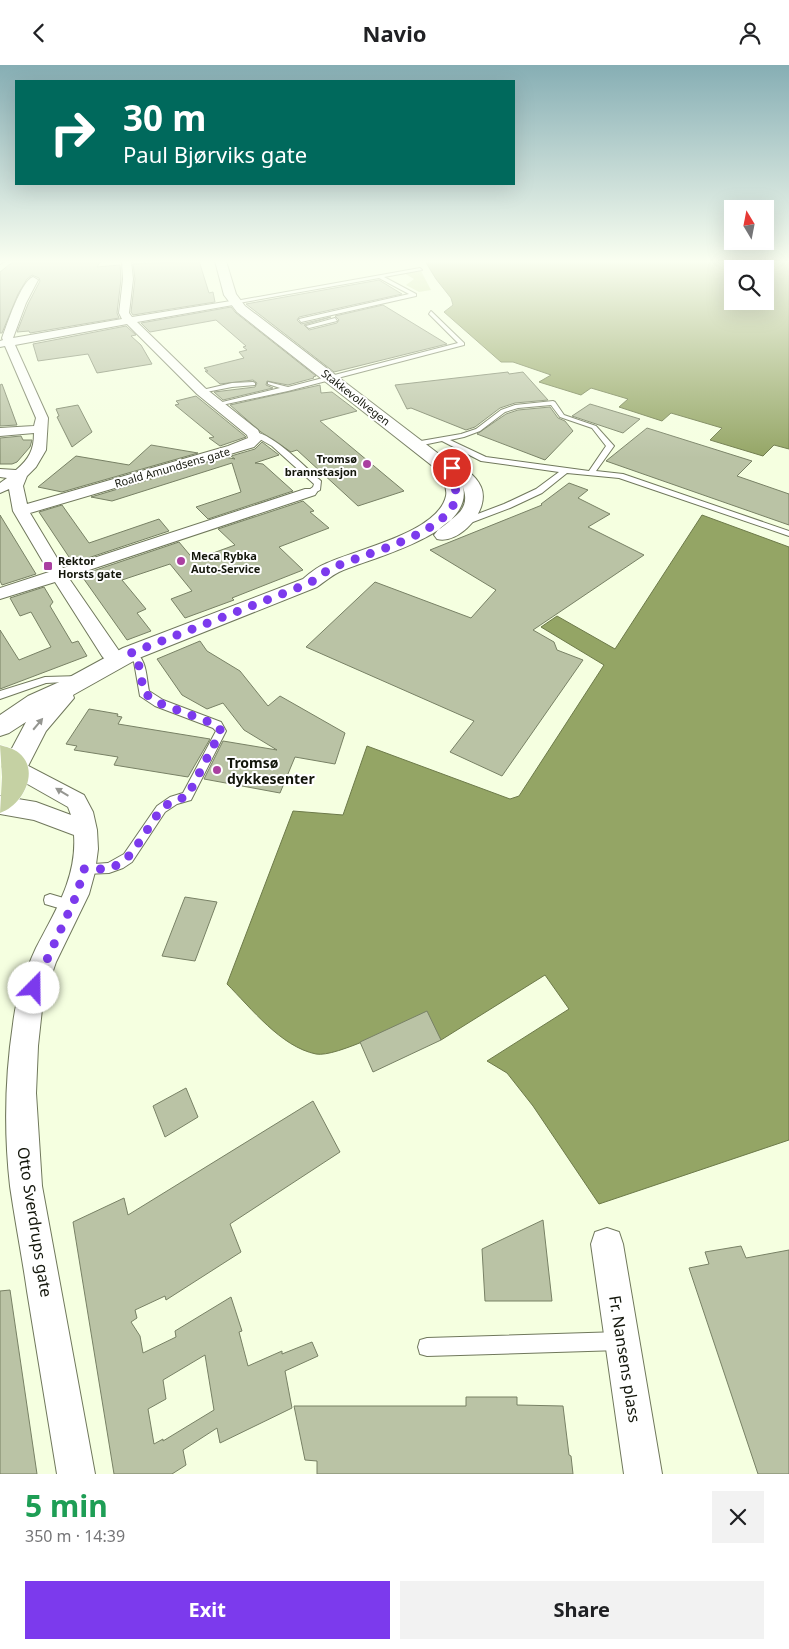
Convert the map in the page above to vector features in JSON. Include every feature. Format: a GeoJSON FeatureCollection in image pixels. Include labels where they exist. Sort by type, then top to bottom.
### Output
{"type":"FeatureCollection","features":[{"type":"Feature","properties":{"kind":"main road"},"geometry":{"type":"LineString","coordinates":[[0,804],[14,786],[17,773],[8,761]]}},
{"type":"Feature","properties":{"kind":"street"},"geometry":{"type":"LineString","coordinates":[[4,343],[11,327]]}},
{"type":"Feature","properties":{"kind":"street"},"geometry":{"type":"LineString","coordinates":[[4,343],[97,327]]}},
{"type":"Feature","properties":{"kind":"street"},"geometry":{"type":"LineString","coordinates":[[136,327],[203,392],[253,433]]}},
{"type":"Feature","properties":{"kind":"street","name":"Stakkevollvegen"},"geometry":{"type":"LineString","coordinates":[[265,327],[442,465]]}},
{"type":"Feature","properties":{"kind":"street"},"geometry":{"type":"LineString","coordinates":[[0,489],[20,475],[39,453],[42,418],[4,343]]}},
{"type":"Feature","properties":{"kind":"street"},"geometry":{"type":"LineString","coordinates":[[0,432],[40,429]]}},
{"type":"Feature","properties":{"kind":"street","name":"Roald Amundsens gate"},"geometry":{"type":"LineString","coordinates":[[21,511],[245,445],[255,439],[253,433]]}},
{"type":"Feature","properties":{"kind":"street"},"geometry":{"type":"LineString","coordinates":[[310,583],[336,579],[400,554],[444,535],[460,523],[473,508],[475,492],[471,482],[463,474],[442,465]]}},
{"type":"Feature","properties":{"kind":"street"},"geometry":{"type":"LineString","coordinates":[[0,727],[37,702],[80,682],[124,657],[310,583],[333,568],[399,542],[442,520],[452,509],[456,494],[442,465]]}},
{"type":"Feature","properties":{"kind":"street"},"geometry":{"type":"LineString","coordinates":[[0,473],[20,475]]}},
{"type":"Feature","properties":{"kind":"street"},"geometry":{"type":"LineString","coordinates":[[20,475],[16,486],[21,511],[58,574],[109,652],[124,657]]}},
{"type":"Feature","properties":{"kind":"street"},"geometry":{"type":"LineString","coordinates":[[0,594],[310,492]]}},
{"type":"Feature","properties":{"kind":"street"},"geometry":{"type":"LineString","coordinates":[[8,761],[36,726],[80,682]]}},
{"type":"Feature","properties":{"kind":"street","name":"Otto Sverdrups gate"},"geometry":{"type":"LineString","coordinates":[[8,761],[76,801],[82,809],[88,843],[84,869],[61,903],[31,998],[26,1025],[22,1105],[26,1186],[76,1474]]}},
{"type":"Feature","properties":{"kind":"street"},"geometry":{"type":"LineString","coordinates":[[0,804],[36,811],[86,830]]}},
{"type":"Feature","properties":{"kind":"street","name":"Fr. Nansens plass"},"geometry":{"type":"LineString","coordinates":[[607,1244],[643,1474]]}},
{"type":"Feature","properties":{"kind":"lane"},"geometry":{"type":"LineString","coordinates":[[217,404],[462,344],[445,327]]}},
{"type":"Feature","properties":{"kind":"lane"},"geometry":{"type":"LineString","coordinates":[[270,383],[284,389]]}},
{"type":"Feature","properties":{"kind":"lane"},"geometry":{"type":"LineString","coordinates":[[203,392],[232,385],[253,384]]}},
{"type":"Feature","properties":{"kind":"lane"},"geometry":{"type":"LineString","coordinates":[[418,445],[462,436],[478,430],[503,411],[517,405],[553,403],[562,416],[594,427],[610,446],[590,474]]}},
{"type":"Feature","properties":{"kind":"lane"},"geometry":{"type":"LineString","coordinates":[[253,433],[275,444],[318,483],[317,488],[310,492]]}},
{"type":"Feature","properties":{"kind":"lane"},"geometry":{"type":"LineString","coordinates":[[443,439],[484,459],[565,471],[620,476],[789,534]]}},
{"type":"Feature","properties":{"kind":"lane"},"geometry":{"type":"LineString","coordinates":[[460,523],[507,506],[539,491],[565,471]]}},
{"type":"Feature","properties":{"kind":"lane"},"geometry":{"type":"LineString","coordinates":[[84,869],[109,869],[128,857],[161,809],[174,800],[187,797],[221,731],[217,725],[159,703],[144,693],[138,661],[124,657]]}},
{"type":"Feature","properties":{"kind":"lane"},"geometry":{"type":"LineString","coordinates":[[0,695],[45,680],[80,682]]}},
{"type":"Feature","properties":{"kind":"lane"},"geometry":{"type":"LineString","coordinates":[[427,1347],[622,1341]]}},
{"type":"Feature","properties":{"kind":"shaded area"},"geometry":{"type":"Polygon","coordinates":[[[461,327],[789,327],[789,449],[774,445],[763,456],[710,440],[722,428],[671,413],[662,421],[619,407],[628,399],[591,388],[581,395],[539,382],[551,375],[513,362],[501,362],[461,327]]]}},
{"type":"Feature","properties":{"kind":"shaded area"},"geometry":{"type":"Polygon","coordinates":[[[702,515],[789,547],[789,1140],[599,1204],[533,1106],[507,1073],[487,1061],[569,1009],[545,975],[441,1040],[426,1013],[354,1045],[326,1054],[316,1054],[303,1050],[279,1035],[256,1015],[227,984],[293,811],[343,815],[367,746],[510,799],[519,796],[604,665],[541,627],[557,616],[615,649],[702,515]]]}},
{"type":"Feature","properties":{"kind":"building"},"geometry":{"type":"Polygon","coordinates":[[[0,327],[5,327],[2,333],[0,333],[0,327]]]}},
{"type":"Feature","properties":{"kind":"building"},"geometry":{"type":"Polygon","coordinates":[[[19,327],[67,327],[30,333],[29,331],[17,332],[19,327]]]}},
{"type":"Feature","properties":{"kind":"building"},"geometry":{"type":"Polygon","coordinates":[[[127,327],[136,335],[131,336],[141,345],[152,364],[97,373],[88,354],[38,361],[33,344],[127,327]]]}},
{"type":"Feature","properties":{"kind":"building"},"geometry":{"type":"Polygon","coordinates":[[[145,327],[179,327],[150,332],[145,327]]]}},
{"type":"Feature","properties":{"kind":"building"},"geometry":{"type":"Polygon","coordinates":[[[224,327],[253,327],[316,376],[288,385],[267,381],[266,385],[273,388],[223,400],[214,392],[255,387],[257,383],[253,380],[220,384],[204,368],[244,358],[239,352],[247,350],[243,347],[246,346],[224,327]]]}},
{"type":"Feature","properties":{"kind":"building"},"geometry":{"type":"Polygon","coordinates":[[[275,327],[306,327],[309,330],[322,327],[419,327],[447,344],[334,372],[275,327]]]}},
{"type":"Feature","properties":{"kind":"building"},"geometry":{"type":"Polygon","coordinates":[[[508,372],[509,374],[523,372],[548,400],[515,403],[500,408],[475,427],[466,430],[411,408],[407,409],[395,385],[508,372]]]}},
{"type":"Feature","properties":{"kind":"building"},"geometry":{"type":"Polygon","coordinates":[[[2,384],[17,425],[0,426],[0,385],[2,384]]]}},
{"type":"Feature","properties":{"kind":"building"},"geometry":{"type":"Polygon","coordinates":[[[320,385],[321,393],[332,392],[357,411],[320,421],[404,491],[358,506],[297,450],[291,452],[261,432],[230,405],[320,385]]]}},
{"type":"Feature","properties":{"kind":"building"},"geometry":{"type":"Polygon","coordinates":[[[196,396],[246,437],[220,446],[209,438],[214,437],[175,405],[179,404],[176,401],[196,396]]]}},
{"type":"Feature","properties":{"kind":"building"},"geometry":{"type":"Polygon","coordinates":[[[590,404],[640,419],[623,433],[572,416],[590,404]]]}},
{"type":"Feature","properties":{"kind":"building"},"geometry":{"type":"Polygon","coordinates":[[[78,405],[92,432],[72,447],[57,417],[59,416],[56,409],[78,405]]]}},
{"type":"Feature","properties":{"kind":"building"},"geometry":{"type":"Polygon","coordinates":[[[550,407],[558,418],[565,421],[573,431],[545,460],[477,434],[506,414],[518,410],[550,407]]]}},
{"type":"Feature","properties":{"kind":"building"},"geometry":{"type":"Polygon","coordinates":[[[647,428],[752,461],[737,476],[789,494],[789,525],[606,461],[647,428]]]}},
{"type":"Feature","properties":{"kind":"building"},"geometry":{"type":"Polygon","coordinates":[[[21,436],[23,440],[32,440],[30,447],[17,462],[0,464],[0,438],[21,436]]]}},
{"type":"Feature","properties":{"kind":"building"},"geometry":{"type":"Polygon","coordinates":[[[262,442],[279,455],[255,463],[263,464],[293,491],[208,519],[196,507],[241,492],[232,463],[112,501],[91,497],[225,457],[235,459],[231,456],[255,449],[262,442]]]}},
{"type":"Feature","properties":{"kind":"building"},"geometry":{"type":"Polygon","coordinates":[[[151,445],[198,453],[62,492],[38,487],[76,456],[129,465],[151,445]]]}},
{"type":"Feature","properties":{"kind":"building"},"geometry":{"type":"Polygon","coordinates":[[[569,483],[588,490],[578,498],[610,514],[588,527],[644,555],[533,630],[554,642],[557,650],[583,660],[502,776],[450,752],[474,721],[306,647],[375,582],[471,618],[496,590],[430,550],[542,505],[569,483]]]}},
{"type":"Feature","properties":{"kind":"building"},"geometry":{"type":"Polygon","coordinates":[[[303,501],[314,511],[310,512],[329,528],[279,547],[303,570],[232,598],[234,600],[185,618],[171,599],[192,591],[170,564],[122,580],[146,609],[137,613],[151,631],[127,640],[81,575],[179,542],[194,560],[235,545],[218,529],[303,501]]]}},
{"type":"Feature","properties":{"kind":"building"},"geometry":{"type":"Polygon","coordinates":[[[62,505],[89,543],[159,519],[169,531],[73,563],[39,512],[62,505]]]}},
{"type":"Feature","properties":{"kind":"building"},"geometry":{"type":"Polygon","coordinates":[[[0,515],[36,574],[2,585],[0,581],[0,515]]]}},
{"type":"Feature","properties":{"kind":"building"},"geometry":{"type":"Polygon","coordinates":[[[44,587],[53,602],[50,606],[72,643],[78,641],[87,656],[0,689],[0,630],[19,660],[51,647],[31,612],[20,616],[10,598],[44,587]]]}},
{"type":"Feature","properties":{"kind":"building"},"geometry":{"type":"Polygon","coordinates":[[[200,641],[207,651],[240,671],[268,706],[280,696],[345,733],[335,764],[295,757],[280,793],[204,779],[223,741],[277,750],[244,730],[223,703],[207,709],[182,695],[157,659],[200,641]]]}},
{"type":"Feature","properties":{"kind":"building"},"geometry":{"type":"Polygon","coordinates":[[[89,709],[118,714],[117,716],[122,717],[118,724],[210,739],[188,777],[114,765],[118,757],[74,750],[77,746],[66,744],[89,709]]]}},
{"type":"Feature","properties":{"kind":"building"},"geometry":{"type":"Polygon","coordinates":[[[185,897],[217,902],[195,961],[162,956],[185,897]]]}},
{"type":"Feature","properties":{"kind":"building"},"geometry":{"type":"Polygon","coordinates":[[[427,1011],[441,1040],[373,1072],[360,1042],[427,1011]]]}},
{"type":"Feature","properties":{"kind":"building"},"geometry":{"type":"Polygon","coordinates":[[[186,1088],[198,1117],[165,1137],[153,1106],[186,1088]]]}},
{"type":"Feature","properties":{"kind":"building"},"geometry":{"type":"Polygon","coordinates":[[[313,1101],[340,1152],[230,1224],[241,1252],[166,1300],[165,1296],[135,1310],[137,1318],[131,1322],[140,1336],[143,1353],[176,1337],[175,1331],[231,1297],[242,1331],[239,1332],[248,1366],[282,1351],[282,1354],[312,1342],[318,1356],[285,1371],[292,1408],[220,1443],[217,1428],[183,1450],[186,1465],[172,1474],[114,1474],[73,1222],[124,1198],[128,1215],[313,1101]],[[205,1355],[163,1380],[166,1399],[148,1409],[154,1444],[163,1439],[163,1441],[214,1410],[205,1355]]]}},
{"type":"Feature","properties":{"kind":"building"},"geometry":{"type":"Polygon","coordinates":[[[543,1220],[552,1301],[485,1301],[482,1249],[543,1220]]]}},
{"type":"Feature","properties":{"kind":"building"},"geometry":{"type":"Polygon","coordinates":[[[741,1246],[746,1258],[789,1250],[789,1474],[758,1474],[689,1268],[709,1264],[705,1252],[741,1246]]]}},
{"type":"Feature","properties":{"kind":"building"},"geometry":{"type":"Polygon","coordinates":[[[10,1290],[37,1474],[0,1474],[0,1291],[10,1290]]]}},
{"type":"Feature","properties":{"kind":"building"},"geometry":{"type":"Polygon","coordinates":[[[466,1397],[517,1397],[517,1405],[563,1406],[573,1474],[317,1474],[317,1461],[305,1460],[294,1406],[466,1406],[466,1397]]]}},
{"type":"Feature","properties":{"kind":"place","name":"Tromsø brannstasjon"},"geometry":{"type":"Point","coordinates":[367,464]}},
{"type":"Feature","properties":{"kind":"place","name":"Meca Rybka Auto-Service"},"geometry":{"type":"Point","coordinates":[181,561]}},
{"type":"Feature","properties":{"kind":"place","name":"Rektor Horsts gate"},"geometry":{"type":"Point","coordinates":[48,566]}},
{"type":"Feature","properties":{"kind":"place","name":"Tromsø dykkesenter"},"geometry":{"type":"Point","coordinates":[217,770]}},
{"type":"Feature","properties":{"kind":"route"},"geometry":{"type":"LineString","coordinates":[[34,988],[77,894],[84,869],[109,869],[128,857],[156,814],[168,803],[187,797],[221,731],[217,725],[159,703],[144,693],[138,661],[131,653],[229,613],[310,583],[333,568],[399,542],[436,524],[448,515],[455,500],[454,487],[442,465],[452,468]]}}]}
